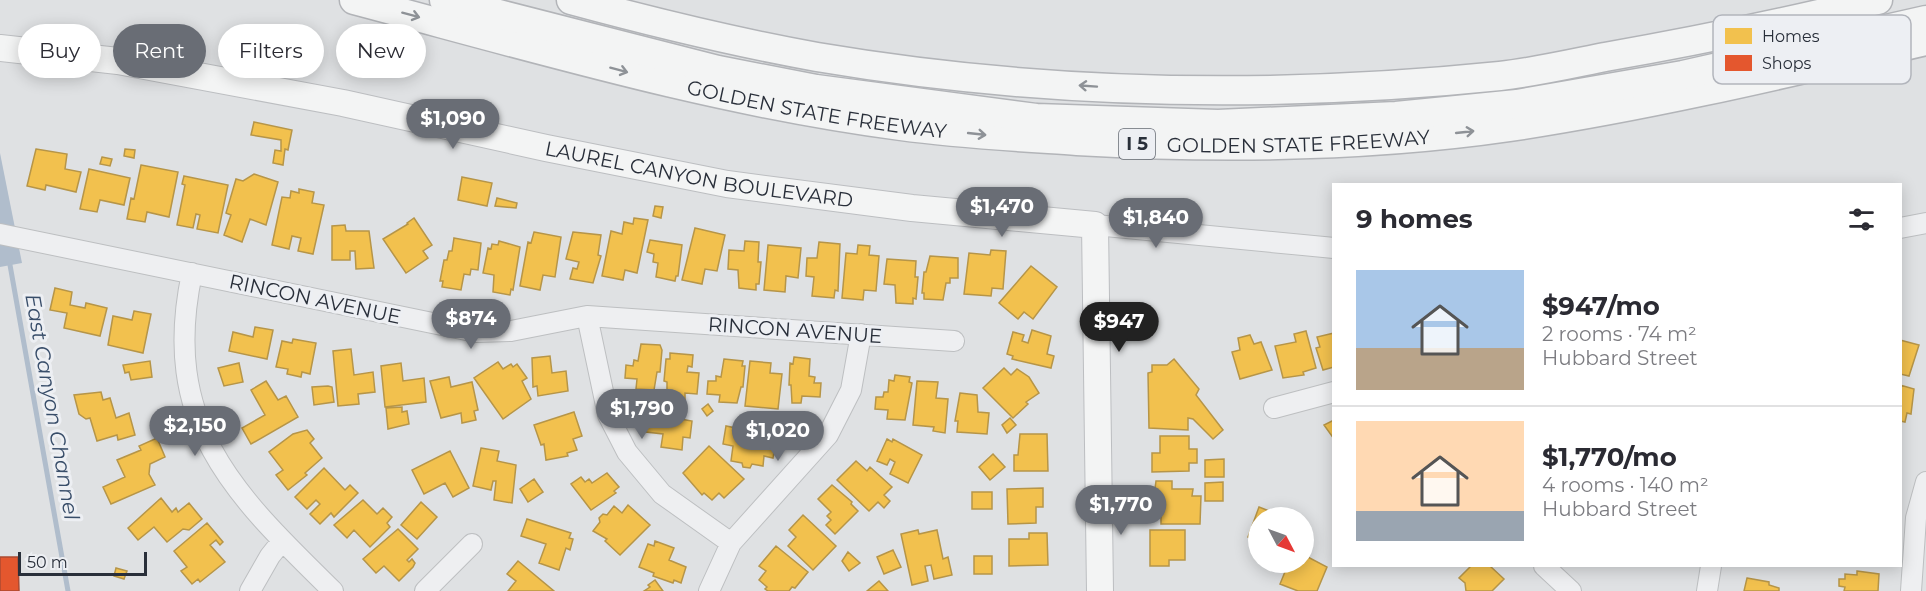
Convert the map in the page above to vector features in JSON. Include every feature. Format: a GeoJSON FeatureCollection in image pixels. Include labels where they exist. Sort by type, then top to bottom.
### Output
{"type":"FeatureCollection","features":[{"type":"Feature","properties":{"kind":"highway","name":"GOLDEN STATE FREEWAY"},"geometry":{"type":"LineString","coordinates":[[354,0],[645,77],[811,111],[946,131],[1149,145],[1266,147],[1403,139],[1506,127],[1662,102],[1740,84]]}},
{"type":"Feature","properties":{"kind":"highway"},"geometry":{"type":"LineString","coordinates":[[444,0],[729,72],[816,89],[1036,117],[1207,124],[1360,118],[1517,104],[1713,68]]}},
{"type":"Feature","properties":{"kind":"highway"},"geometry":{"type":"LineString","coordinates":[[495,0],[727,57],[835,78],[1020,101],[1097,106],[1287,109],[1374,104],[1525,89],[1709,57],[1713,53]]}},
{"type":"Feature","properties":{"kind":"highway"},"geometry":{"type":"LineString","coordinates":[[571,0],[671,27],[816,57],[971,77],[1126,89],[1274,91],[1504,75],[1713,39]]}},
{"type":"Feature","properties":{"kind":"highway"},"geometry":{"type":"LineString","coordinates":[[1816,15],[1878,0]]}},
{"type":"Feature","properties":{"kind":"highway"},"geometry":{"type":"LineString","coordinates":[[1911,23],[1926,20]]}},
{"type":"Feature","properties":{"kind":"highway","name":"GOLDEN STATE FREEWAY"},"geometry":{"type":"LineString","coordinates":[[1911,44],[1926,41]]}},
{"type":"Feature","properties":{"kind":"main road","name":"LAUREL CANYON BOULEVARD"},"geometry":{"type":"LineString","coordinates":[[0,48],[118,61],[174,71],[343,103],[546,148],[727,184],[912,208],[1095,225]]}},
{"type":"Feature","properties":{"kind":"main road"},"geometry":{"type":"LineString","coordinates":[[1095,225],[1100,591]]}},
{"type":"Feature","properties":{"kind":"street"},"geometry":{"type":"LineString","coordinates":[[1902,228],[1926,223]]}},
{"type":"Feature","properties":{"kind":"street","name":"LAUREL CANYON BOULEVARD"},"geometry":{"type":"LineString","coordinates":[[1095,225],[1332,248]]}},
{"type":"Feature","properties":{"kind":"street","name":"RINCON AVENUE"},"geometry":{"type":"LineString","coordinates":[[0,234],[476,332],[511,330],[587,316],[954,341]]}},
{"type":"Feature","properties":{"kind":"street"},"geometry":{"type":"LineString","coordinates":[[192,273],[186,298],[185,369],[197,421],[230,482],[282,541],[333,591]]}},
{"type":"Feature","properties":{"kind":"street"},"geometry":{"type":"LineString","coordinates":[[587,316],[608,415],[627,452],[662,494],[731,543]]}},
{"type":"Feature","properties":{"kind":"street"},"geometry":{"type":"LineString","coordinates":[[709,591],[731,543],[828,435],[851,390],[861,334]]}},
{"type":"Feature","properties":{"kind":"street"},"geometry":{"type":"LineString","coordinates":[[1274,408],[1332,393]]}},
{"type":"Feature","properties":{"kind":"street"},"geometry":{"type":"LineString","coordinates":[[1911,591],[1916,518],[1926,482]]}},
{"type":"Feature","properties":{"kind":"street"},"geometry":{"type":"LineString","coordinates":[[250,591],[270,556],[282,541]]}},
{"type":"Feature","properties":{"kind":"street"},"geometry":{"type":"LineString","coordinates":[[425,591],[472,544]]}},
{"type":"Feature","properties":{"kind":"street"},"geometry":{"type":"LineString","coordinates":[[1545,567],[1571,591]]}},
{"type":"Feature","properties":{"kind":"street"},"geometry":{"type":"LineString","coordinates":[[1707,591],[1711,567]]}},
{"type":"Feature","properties":{"kind":"water"},"geometry":{"type":"Polygon","coordinates":[[[0,153],[22,263],[0,267],[0,153]]]}},
{"type":"Feature","properties":{"kind":"building: Homes"},"geometry":{"type":"Polygon","coordinates":[[[254,122],[292,130],[288,150],[285,149],[283,165],[273,163],[275,150],[281,151],[281,140],[251,135],[254,122]]]}},
{"type":"Feature","properties":{"kind":"building: Homes"},"geometry":{"type":"Polygon","coordinates":[[[36,149],[67,154],[65,169],[81,172],[76,192],[46,185],[45,190],[27,186],[36,149]]]}},
{"type":"Feature","properties":{"kind":"building: Homes"},"geometry":{"type":"Polygon","coordinates":[[[125,149],[135,150],[134,158],[124,156],[125,149]]]}},
{"type":"Feature","properties":{"kind":"building: Homes"},"geometry":{"type":"Polygon","coordinates":[[[102,157],[112,159],[110,166],[100,164],[102,157]]]}},
{"type":"Feature","properties":{"kind":"building: Homes"},"geometry":{"type":"Polygon","coordinates":[[[141,165],[178,172],[169,217],[147,212],[145,222],[127,219],[141,165]]]}},
{"type":"Feature","properties":{"kind":"building: Homes"},"geometry":{"type":"Polygon","coordinates":[[[89,169],[130,178],[124,205],[100,200],[97,212],[80,209],[89,169]]]}},
{"type":"Feature","properties":{"kind":"building: Homes"},"geometry":{"type":"Polygon","coordinates":[[[254,174],[278,182],[266,225],[250,219],[242,242],[224,235],[231,215],[226,213],[236,179],[243,181],[254,174]]]}},
{"type":"Feature","properties":{"kind":"building: Homes"},"geometry":{"type":"Polygon","coordinates":[[[184,176],[228,185],[218,233],[197,229],[200,215],[196,214],[193,228],[177,225],[185,185],[182,184],[184,176]]]}},
{"type":"Feature","properties":{"kind":"building: Homes"},"geometry":{"type":"Polygon","coordinates":[[[462,177],[492,183],[487,206],[458,200],[462,177]]]}},
{"type":"Feature","properties":{"kind":"building: Homes"},"geometry":{"type":"Polygon","coordinates":[[[299,189],[314,192],[312,203],[324,205],[313,254],[298,251],[301,238],[292,236],[289,249],[272,245],[282,197],[290,198],[291,191],[299,193],[299,189]]]}},
{"type":"Feature","properties":{"kind":"building: Homes"},"geometry":{"type":"Polygon","coordinates":[[[497,198],[517,203],[516,208],[495,206],[497,198]]]}},
{"type":"Feature","properties":{"kind":"building: Homes"},"geometry":{"type":"Polygon","coordinates":[[[655,206],[663,207],[661,218],[653,216],[655,206]]]}},
{"type":"Feature","properties":{"kind":"building: Homes"},"geometry":{"type":"Polygon","coordinates":[[[414,218],[432,245],[423,251],[428,258],[406,273],[383,239],[414,218]]]}},
{"type":"Feature","properties":{"kind":"building: Homes"},"geometry":{"type":"Polygon","coordinates":[[[634,218],[648,220],[637,273],[625,270],[623,280],[602,276],[611,231],[622,234],[624,222],[633,224],[634,218]]]}},
{"type":"Feature","properties":{"kind":"building: Homes"},"geometry":{"type":"Polygon","coordinates":[[[345,225],[346,231],[369,231],[374,268],[356,269],[355,251],[350,251],[350,260],[332,260],[332,226],[345,225]]]}},
{"type":"Feature","properties":{"kind":"building: Homes"},"geometry":{"type":"Polygon","coordinates":[[[695,228],[725,235],[717,271],[705,269],[702,284],[682,280],[695,228]]]}},
{"type":"Feature","properties":{"kind":"building: Homes"},"geometry":{"type":"Polygon","coordinates":[[[534,232],[561,237],[555,277],[543,275],[540,290],[520,286],[528,242],[531,243],[534,232]]]}},
{"type":"Feature","properties":{"kind":"building: Homes"},"geometry":{"type":"Polygon","coordinates":[[[573,232],[601,235],[598,255],[601,256],[593,283],[570,279],[573,268],[577,269],[579,262],[566,259],[573,232]]]}},
{"type":"Feature","properties":{"kind":"building: Homes"},"geometry":{"type":"Polygon","coordinates":[[[454,238],[481,243],[478,270],[471,269],[470,275],[464,274],[461,290],[442,287],[443,281],[440,281],[444,260],[447,260],[449,251],[452,251],[454,238]]]}},
{"type":"Feature","properties":{"kind":"building: Homes"},"geometry":{"type":"Polygon","coordinates":[[[650,240],[682,245],[678,276],[675,281],[656,277],[658,263],[653,262],[654,254],[647,252],[650,240]]]}},
{"type":"Feature","properties":{"kind":"building: Homes"},"geometry":{"type":"Polygon","coordinates":[[[499,241],[520,247],[513,290],[511,289],[510,295],[493,292],[494,275],[483,273],[488,248],[491,249],[492,244],[498,245],[499,241]]]}},
{"type":"Feature","properties":{"kind":"building: Homes"},"geometry":{"type":"Polygon","coordinates":[[[745,241],[759,242],[758,262],[761,262],[759,284],[756,284],[756,290],[739,288],[738,270],[728,269],[729,250],[744,251],[745,241]]]}},
{"type":"Feature","properties":{"kind":"building: Homes"},"geometry":{"type":"Polygon","coordinates":[[[819,242],[840,244],[838,291],[835,290],[834,298],[812,296],[814,277],[806,276],[807,258],[817,258],[819,242]]]}},
{"type":"Feature","properties":{"kind":"building: Homes"},"geometry":{"type":"Polygon","coordinates":[[[768,245],[801,248],[798,278],[786,276],[785,292],[764,290],[768,245]]]}},
{"type":"Feature","properties":{"kind":"building: Homes"},"geometry":{"type":"Polygon","coordinates":[[[858,245],[870,246],[869,255],[879,256],[876,291],[864,290],[863,300],[842,298],[846,253],[857,254],[858,245]]]}},
{"type":"Feature","properties":{"kind":"building: Homes"},"geometry":{"type":"Polygon","coordinates":[[[991,250],[1006,251],[1003,289],[992,288],[991,296],[964,294],[969,253],[990,255],[991,250]]]}},
{"type":"Feature","properties":{"kind":"building: Homes"},"geometry":{"type":"Polygon","coordinates":[[[930,256],[958,258],[958,278],[950,278],[950,283],[946,283],[943,300],[924,299],[924,293],[922,293],[924,272],[926,272],[930,256]]]}},
{"type":"Feature","properties":{"kind":"building: Homes"},"geometry":{"type":"Polygon","coordinates":[[[887,259],[916,261],[915,277],[918,277],[916,299],[913,298],[913,304],[896,303],[895,285],[884,284],[887,259]]]}},
{"type":"Feature","properties":{"kind":"building: Homes"},"geometry":{"type":"Polygon","coordinates":[[[1031,266],[1057,287],[1033,319],[1024,312],[1018,319],[999,303],[1031,266]]]}},
{"type":"Feature","properties":{"kind":"building: Homes"},"geometry":{"type":"Polygon","coordinates":[[[55,288],[72,292],[70,305],[85,308],[86,303],[107,308],[100,336],[64,328],[67,313],[50,310],[55,288]]]}},
{"type":"Feature","properties":{"kind":"building: Homes"},"geometry":{"type":"Polygon","coordinates":[[[134,311],[151,314],[143,353],[108,345],[113,316],[132,320],[134,311]]]}},
{"type":"Feature","properties":{"kind":"building: Homes"},"geometry":{"type":"Polygon","coordinates":[[[255,327],[273,330],[267,359],[229,351],[233,332],[253,337],[255,327]]]}},
{"type":"Feature","properties":{"kind":"building: Homes"},"geometry":{"type":"Polygon","coordinates":[[[1032,330],[1051,336],[1047,354],[1054,356],[1051,368],[1012,359],[1013,356],[1007,354],[1013,332],[1024,335],[1022,341],[1028,343],[1032,330]]]}},
{"type":"Feature","properties":{"kind":"building: Homes"},"geometry":{"type":"Polygon","coordinates":[[[1306,331],[1316,368],[1303,372],[1304,375],[1283,378],[1275,346],[1296,342],[1294,334],[1306,331]]]}},
{"type":"Feature","properties":{"kind":"building: Homes"},"geometry":{"type":"Polygon","coordinates":[[[1332,333],[1332,368],[1323,370],[1316,348],[1320,347],[1317,337],[1332,333]]]}},
{"type":"Feature","properties":{"kind":"building: Homes"},"geometry":{"type":"Polygon","coordinates":[[[1250,335],[1254,344],[1261,342],[1272,370],[1240,379],[1232,352],[1240,350],[1238,338],[1250,335]]]}},
{"type":"Feature","properties":{"kind":"building: Homes"},"geometry":{"type":"Polygon","coordinates":[[[293,339],[316,343],[310,374],[302,372],[301,377],[287,374],[288,369],[276,367],[282,341],[292,343],[293,339]]]}},
{"type":"Feature","properties":{"kind":"building: Homes"},"geometry":{"type":"Polygon","coordinates":[[[1902,341],[1919,345],[1909,376],[1902,374],[1902,341]]]}},
{"type":"Feature","properties":{"kind":"building: Homes"},"geometry":{"type":"Polygon","coordinates":[[[641,344],[660,345],[662,350],[660,372],[657,372],[654,390],[636,389],[637,379],[625,378],[626,365],[633,366],[634,360],[638,361],[641,344]]]}},
{"type":"Feature","properties":{"kind":"building: Homes"},"geometry":{"type":"Polygon","coordinates":[[[351,349],[354,375],[373,372],[375,392],[358,394],[359,404],[338,406],[333,351],[351,349]]]}},
{"type":"Feature","properties":{"kind":"building: Homes"},"geometry":{"type":"Polygon","coordinates":[[[670,353],[693,355],[692,367],[688,366],[687,372],[699,373],[697,394],[685,393],[685,400],[667,398],[667,382],[664,381],[666,359],[670,359],[670,353]]]}},
{"type":"Feature","properties":{"kind":"building: Homes"},"geometry":{"type":"Polygon","coordinates":[[[550,356],[552,373],[566,371],[568,391],[538,396],[537,386],[533,387],[532,358],[550,356]]]}},
{"type":"Feature","properties":{"kind":"building: Homes"},"geometry":{"type":"Polygon","coordinates":[[[794,357],[810,359],[809,376],[815,377],[814,383],[821,383],[820,397],[802,396],[801,403],[792,403],[791,385],[789,385],[790,363],[793,364],[794,357]]]}},
{"type":"Feature","properties":{"kind":"building: Homes"},"geometry":{"type":"Polygon","coordinates":[[[724,359],[743,361],[742,366],[745,366],[743,387],[741,387],[737,403],[719,402],[720,395],[707,394],[708,381],[716,381],[716,376],[721,377],[724,359]]]}},
{"type":"Feature","properties":{"kind":"building: Homes"},"geometry":{"type":"Polygon","coordinates":[[[1174,359],[1199,389],[1196,395],[1223,430],[1213,439],[1193,419],[1188,418],[1188,430],[1149,428],[1148,373],[1152,372],[1152,365],[1167,365],[1174,359]]]}},
{"type":"Feature","properties":{"kind":"building: Homes"},"geometry":{"type":"Polygon","coordinates":[[[150,361],[152,377],[131,380],[129,372],[125,373],[123,365],[150,361]]]}},
{"type":"Feature","properties":{"kind":"building: Homes"},"geometry":{"type":"Polygon","coordinates":[[[750,361],[771,363],[770,373],[782,374],[778,409],[745,406],[750,361]]]}},
{"type":"Feature","properties":{"kind":"building: Homes"},"geometry":{"type":"Polygon","coordinates":[[[498,362],[503,369],[511,364],[513,367],[517,364],[527,378],[522,381],[531,399],[503,419],[474,378],[498,362]]]}},
{"type":"Feature","properties":{"kind":"building: Homes"},"geometry":{"type":"Polygon","coordinates":[[[239,363],[243,382],[224,386],[218,368],[239,363]]]}},
{"type":"Feature","properties":{"kind":"building: Homes"},"geometry":{"type":"Polygon","coordinates":[[[401,363],[403,381],[424,378],[426,402],[385,407],[381,366],[401,363]]]}},
{"type":"Feature","properties":{"kind":"building: Homes"},"geometry":{"type":"Polygon","coordinates":[[[1004,368],[1011,375],[1017,369],[1029,377],[1039,393],[1026,402],[1028,404],[1013,418],[983,388],[1004,368]]]}},
{"type":"Feature","properties":{"kind":"building: Homes"},"geometry":{"type":"Polygon","coordinates":[[[895,375],[910,377],[909,382],[912,383],[905,420],[887,419],[888,410],[875,409],[876,397],[883,397],[884,392],[888,392],[889,380],[894,381],[895,375]]]}},
{"type":"Feature","properties":{"kind":"building: Homes"},"geometry":{"type":"Polygon","coordinates":[[[449,377],[451,387],[472,382],[478,410],[474,411],[476,420],[462,423],[461,413],[441,418],[430,381],[449,377]]]}},
{"type":"Feature","properties":{"kind":"building: Homes"},"geometry":{"type":"Polygon","coordinates":[[[266,381],[278,400],[286,396],[298,417],[251,444],[242,428],[265,415],[251,390],[266,381]]]}},
{"type":"Feature","properties":{"kind":"building: Homes"},"geometry":{"type":"Polygon","coordinates":[[[917,381],[938,382],[936,398],[948,399],[945,433],[933,431],[934,427],[913,425],[917,381]]]}},
{"type":"Feature","properties":{"kind":"building: Homes"},"geometry":{"type":"Polygon","coordinates":[[[1902,386],[1914,389],[1911,414],[1907,413],[1905,422],[1902,421],[1902,386]]]}},
{"type":"Feature","properties":{"kind":"building: Homes"},"geometry":{"type":"Polygon","coordinates":[[[312,387],[332,387],[334,402],[314,405],[312,387]]]}},
{"type":"Feature","properties":{"kind":"building: Homes"},"geometry":{"type":"Polygon","coordinates":[[[101,392],[103,400],[110,398],[116,418],[129,413],[135,435],[118,440],[117,435],[97,441],[90,418],[86,419],[79,414],[74,395],[101,392]]]}},
{"type":"Feature","properties":{"kind":"building: Homes"},"geometry":{"type":"Polygon","coordinates":[[[960,393],[977,395],[978,412],[989,413],[987,434],[957,432],[958,421],[955,421],[960,393]]]}},
{"type":"Feature","properties":{"kind":"building: Homes"},"geometry":{"type":"Polygon","coordinates":[[[708,404],[713,411],[707,416],[702,409],[708,404]]]}},
{"type":"Feature","properties":{"kind":"building: Homes"},"geometry":{"type":"Polygon","coordinates":[[[402,407],[402,412],[407,411],[409,424],[388,429],[386,408],[402,407]]]}},
{"type":"Feature","properties":{"kind":"building: Homes"},"geometry":{"type":"Polygon","coordinates":[[[574,412],[582,436],[573,439],[577,450],[567,453],[568,456],[546,460],[544,444],[541,445],[534,425],[574,412]]]}},
{"type":"Feature","properties":{"kind":"building: Homes"},"geometry":{"type":"Polygon","coordinates":[[[654,413],[675,415],[675,418],[692,421],[690,438],[683,437],[682,450],[661,447],[663,434],[646,432],[648,415],[654,416],[654,413]]]}},
{"type":"Feature","properties":{"kind":"building: Homes"},"geometry":{"type":"Polygon","coordinates":[[[1010,418],[1016,425],[1007,433],[1002,425],[1010,418]]]}},
{"type":"Feature","properties":{"kind":"building: Homes"},"geometry":{"type":"Polygon","coordinates":[[[1332,421],[1332,436],[1324,425],[1332,421]]]}},
{"type":"Feature","properties":{"kind":"building: Homes"},"geometry":{"type":"Polygon","coordinates":[[[737,424],[778,430],[773,458],[764,456],[763,466],[752,464],[750,468],[743,467],[742,463],[731,461],[733,446],[723,444],[726,426],[736,428],[737,424]]]}},
{"type":"Feature","properties":{"kind":"building: Homes"},"geometry":{"type":"Polygon","coordinates":[[[307,430],[314,439],[310,443],[322,458],[305,473],[307,475],[288,490],[276,475],[283,470],[269,452],[293,434],[307,430]]]}},
{"type":"Feature","properties":{"kind":"building: Homes"},"geometry":{"type":"Polygon","coordinates":[[[1020,434],[1047,434],[1048,471],[1014,471],[1014,455],[1018,455],[1020,434]]]}},
{"type":"Feature","properties":{"kind":"building: Homes"},"geometry":{"type":"Polygon","coordinates":[[[1160,436],[1189,436],[1189,449],[1197,449],[1197,463],[1189,463],[1189,471],[1152,472],[1152,453],[1160,453],[1160,436]]]}},
{"type":"Feature","properties":{"kind":"building: Homes"},"geometry":{"type":"Polygon","coordinates":[[[157,438],[165,457],[150,464],[149,474],[155,485],[111,504],[103,487],[125,477],[117,460],[141,450],[139,446],[157,438]]]}},
{"type":"Feature","properties":{"kind":"building: Homes"},"geometry":{"type":"Polygon","coordinates":[[[887,439],[892,442],[893,439],[922,455],[908,483],[890,474],[895,462],[890,459],[887,465],[877,461],[887,439]]]}},
{"type":"Feature","properties":{"kind":"building: Homes"},"geometry":{"type":"Polygon","coordinates":[[[709,446],[744,479],[724,498],[719,493],[712,500],[704,493],[702,495],[683,473],[709,446]]]}},
{"type":"Feature","properties":{"kind":"building: Homes"},"geometry":{"type":"Polygon","coordinates":[[[481,448],[499,451],[497,461],[516,465],[512,503],[494,500],[496,481],[493,481],[491,490],[473,486],[481,448]]]}},
{"type":"Feature","properties":{"kind":"building: Homes"},"geometry":{"type":"Polygon","coordinates":[[[450,451],[469,488],[453,497],[445,483],[424,494],[412,470],[450,451]]]}},
{"type":"Feature","properties":{"kind":"building: Homes"},"geometry":{"type":"Polygon","coordinates":[[[993,454],[1005,467],[990,480],[979,467],[993,454]]]}},
{"type":"Feature","properties":{"kind":"building: Homes"},"geometry":{"type":"Polygon","coordinates":[[[1224,459],[1224,477],[1205,477],[1205,460],[1224,459]]]}},
{"type":"Feature","properties":{"kind":"building: Homes"},"geometry":{"type":"Polygon","coordinates":[[[856,461],[867,471],[870,467],[892,487],[884,495],[890,501],[884,508],[878,502],[869,511],[837,480],[856,461]]]}},
{"type":"Feature","properties":{"kind":"building: Homes"},"geometry":{"type":"Polygon","coordinates":[[[324,468],[345,490],[350,485],[358,493],[334,517],[331,513],[320,524],[310,514],[320,504],[316,500],[307,509],[295,497],[324,468]]]}},
{"type":"Feature","properties":{"kind":"building: Homes"},"geometry":{"type":"Polygon","coordinates":[[[607,473],[619,487],[614,491],[616,493],[591,510],[571,484],[581,477],[585,482],[589,479],[592,483],[607,473]]]}},
{"type":"Feature","properties":{"kind":"building: Homes"},"geometry":{"type":"Polygon","coordinates":[[[534,479],[543,492],[528,502],[520,489],[534,479]]]}},
{"type":"Feature","properties":{"kind":"building: Homes"},"geometry":{"type":"Polygon","coordinates":[[[1156,481],[1172,481],[1172,489],[1193,489],[1192,496],[1201,496],[1200,524],[1161,524],[1161,508],[1156,508],[1156,504],[1153,504],[1156,481]]]}},
{"type":"Feature","properties":{"kind":"building: Homes"},"geometry":{"type":"Polygon","coordinates":[[[1223,482],[1223,501],[1205,501],[1205,483],[1223,482]]]}},
{"type":"Feature","properties":{"kind":"building: Homes"},"geometry":{"type":"Polygon","coordinates":[[[832,485],[852,502],[851,504],[858,511],[835,534],[826,525],[831,520],[827,516],[831,512],[818,499],[832,485]]]}},
{"type":"Feature","properties":{"kind":"building: Homes"},"geometry":{"type":"Polygon","coordinates":[[[1043,488],[1043,507],[1036,507],[1036,523],[1008,524],[1007,489],[1043,488]]]}},
{"type":"Feature","properties":{"kind":"building: Homes"},"geometry":{"type":"Polygon","coordinates":[[[972,492],[992,492],[992,509],[972,509],[972,492]]]}},
{"type":"Feature","properties":{"kind":"building: Homes"},"geometry":{"type":"Polygon","coordinates":[[[161,498],[172,512],[176,508],[178,512],[189,503],[202,519],[189,530],[183,529],[167,542],[154,527],[138,540],[128,528],[161,498]]]}},
{"type":"Feature","properties":{"kind":"building: Homes"},"geometry":{"type":"Polygon","coordinates":[[[363,500],[377,514],[383,508],[392,517],[387,523],[390,527],[370,547],[354,530],[347,538],[334,525],[363,500]]]}},
{"type":"Feature","properties":{"kind":"building: Homes"},"geometry":{"type":"Polygon","coordinates":[[[421,502],[437,517],[417,539],[401,525],[421,502]]]}},
{"type":"Feature","properties":{"kind":"building: Homes"},"geometry":{"type":"Polygon","coordinates":[[[628,505],[650,525],[620,555],[605,541],[607,539],[593,531],[603,514],[607,515],[614,506],[622,513],[628,505]]]}},
{"type":"Feature","properties":{"kind":"building: Homes"},"geometry":{"type":"Polygon","coordinates":[[[803,515],[836,546],[813,570],[788,546],[796,537],[789,530],[803,515]]]}},
{"type":"Feature","properties":{"kind":"building: Homes"},"geometry":{"type":"Polygon","coordinates":[[[527,519],[571,533],[569,538],[573,539],[570,550],[566,548],[559,570],[539,563],[546,544],[521,536],[527,519]]]}},
{"type":"Feature","properties":{"kind":"building: Homes"},"geometry":{"type":"Polygon","coordinates":[[[207,523],[223,542],[220,545],[216,540],[210,545],[225,562],[200,582],[198,579],[192,584],[181,571],[187,567],[174,551],[207,523]]]}},
{"type":"Feature","properties":{"kind":"building: Homes"},"geometry":{"type":"Polygon","coordinates":[[[398,529],[418,549],[407,560],[409,562],[412,559],[415,563],[413,567],[399,581],[384,566],[376,573],[363,559],[398,529]]]}},
{"type":"Feature","properties":{"kind":"building: Homes"},"geometry":{"type":"Polygon","coordinates":[[[918,530],[919,534],[937,530],[943,559],[948,557],[952,575],[934,579],[931,565],[925,566],[928,581],[912,585],[901,534],[918,530]]]}},
{"type":"Feature","properties":{"kind":"building: Homes"},"geometry":{"type":"Polygon","coordinates":[[[1150,530],[1185,530],[1185,560],[1169,560],[1169,566],[1150,566],[1150,530]]]}},
{"type":"Feature","properties":{"kind":"building: Homes"},"geometry":{"type":"Polygon","coordinates":[[[1029,533],[1047,533],[1048,565],[1009,566],[1009,539],[1029,539],[1029,533]]]}},
{"type":"Feature","properties":{"kind":"building: Homes"},"geometry":{"type":"Polygon","coordinates":[[[655,541],[674,548],[669,560],[686,567],[681,583],[674,580],[673,583],[653,576],[654,573],[639,567],[648,544],[654,546],[655,541]]]}},
{"type":"Feature","properties":{"kind":"building: Homes"},"geometry":{"type":"Polygon","coordinates":[[[776,546],[808,572],[795,588],[792,587],[789,591],[768,591],[759,580],[766,571],[759,566],[776,546]]]}},
{"type":"Feature","properties":{"kind":"building: Homes"},"geometry":{"type":"Polygon","coordinates":[[[893,550],[901,567],[884,574],[877,557],[893,550]]]}},
{"type":"Feature","properties":{"kind":"building: Homes"},"geometry":{"type":"Polygon","coordinates":[[[848,552],[860,563],[849,571],[842,561],[848,552]]]}},
{"type":"Feature","properties":{"kind":"building: Homes"},"geometry":{"type":"Polygon","coordinates":[[[974,556],[992,556],[992,574],[974,574],[974,556]]]}},
{"type":"Feature","properties":{"kind":"building: Homes"},"geometry":{"type":"Polygon","coordinates":[[[1314,560],[1327,567],[1317,591],[1298,591],[1280,584],[1284,573],[1314,573],[1314,560]]]}},
{"type":"Feature","properties":{"kind":"building: Homes"},"geometry":{"type":"Polygon","coordinates":[[[518,561],[554,591],[508,591],[516,581],[507,574],[518,561]]]}},
{"type":"Feature","properties":{"kind":"building: Homes"},"geometry":{"type":"Polygon","coordinates":[[[1470,567],[1491,567],[1504,579],[1492,591],[1466,591],[1465,583],[1459,578],[1470,567]]]}},
{"type":"Feature","properties":{"kind":"building: Homes"},"geometry":{"type":"Polygon","coordinates":[[[116,568],[127,571],[124,579],[114,576],[116,568]]]}},
{"type":"Feature","properties":{"kind":"building: Homes"},"geometry":{"type":"Polygon","coordinates":[[[1857,571],[1879,574],[1878,591],[1844,591],[1845,587],[1839,586],[1839,579],[1845,579],[1845,574],[1857,575],[1857,571]]]}},
{"type":"Feature","properties":{"kind":"building: Homes"},"geometry":{"type":"Polygon","coordinates":[[[1747,578],[1769,582],[1769,585],[1779,588],[1779,591],[1744,591],[1747,578]]]}},
{"type":"Feature","properties":{"kind":"building: Homes"},"geometry":{"type":"Polygon","coordinates":[[[655,580],[663,591],[644,591],[650,587],[648,585],[655,580]]]}},
{"type":"Feature","properties":{"kind":"building: Homes"},"geometry":{"type":"Polygon","coordinates":[[[879,581],[888,591],[867,591],[879,581]]]}},
{"type":"Feature","properties":{"kind":"building: Shops"},"geometry":{"type":"Polygon","coordinates":[[[0,557],[18,557],[19,591],[0,591],[0,557]]]}},
{"type":"Feature","properties":{"kind":"waterway","name":"East Canyon Channel"},"geometry":{"type":"LineString","coordinates":[[10,265],[68,591]]}}]}
